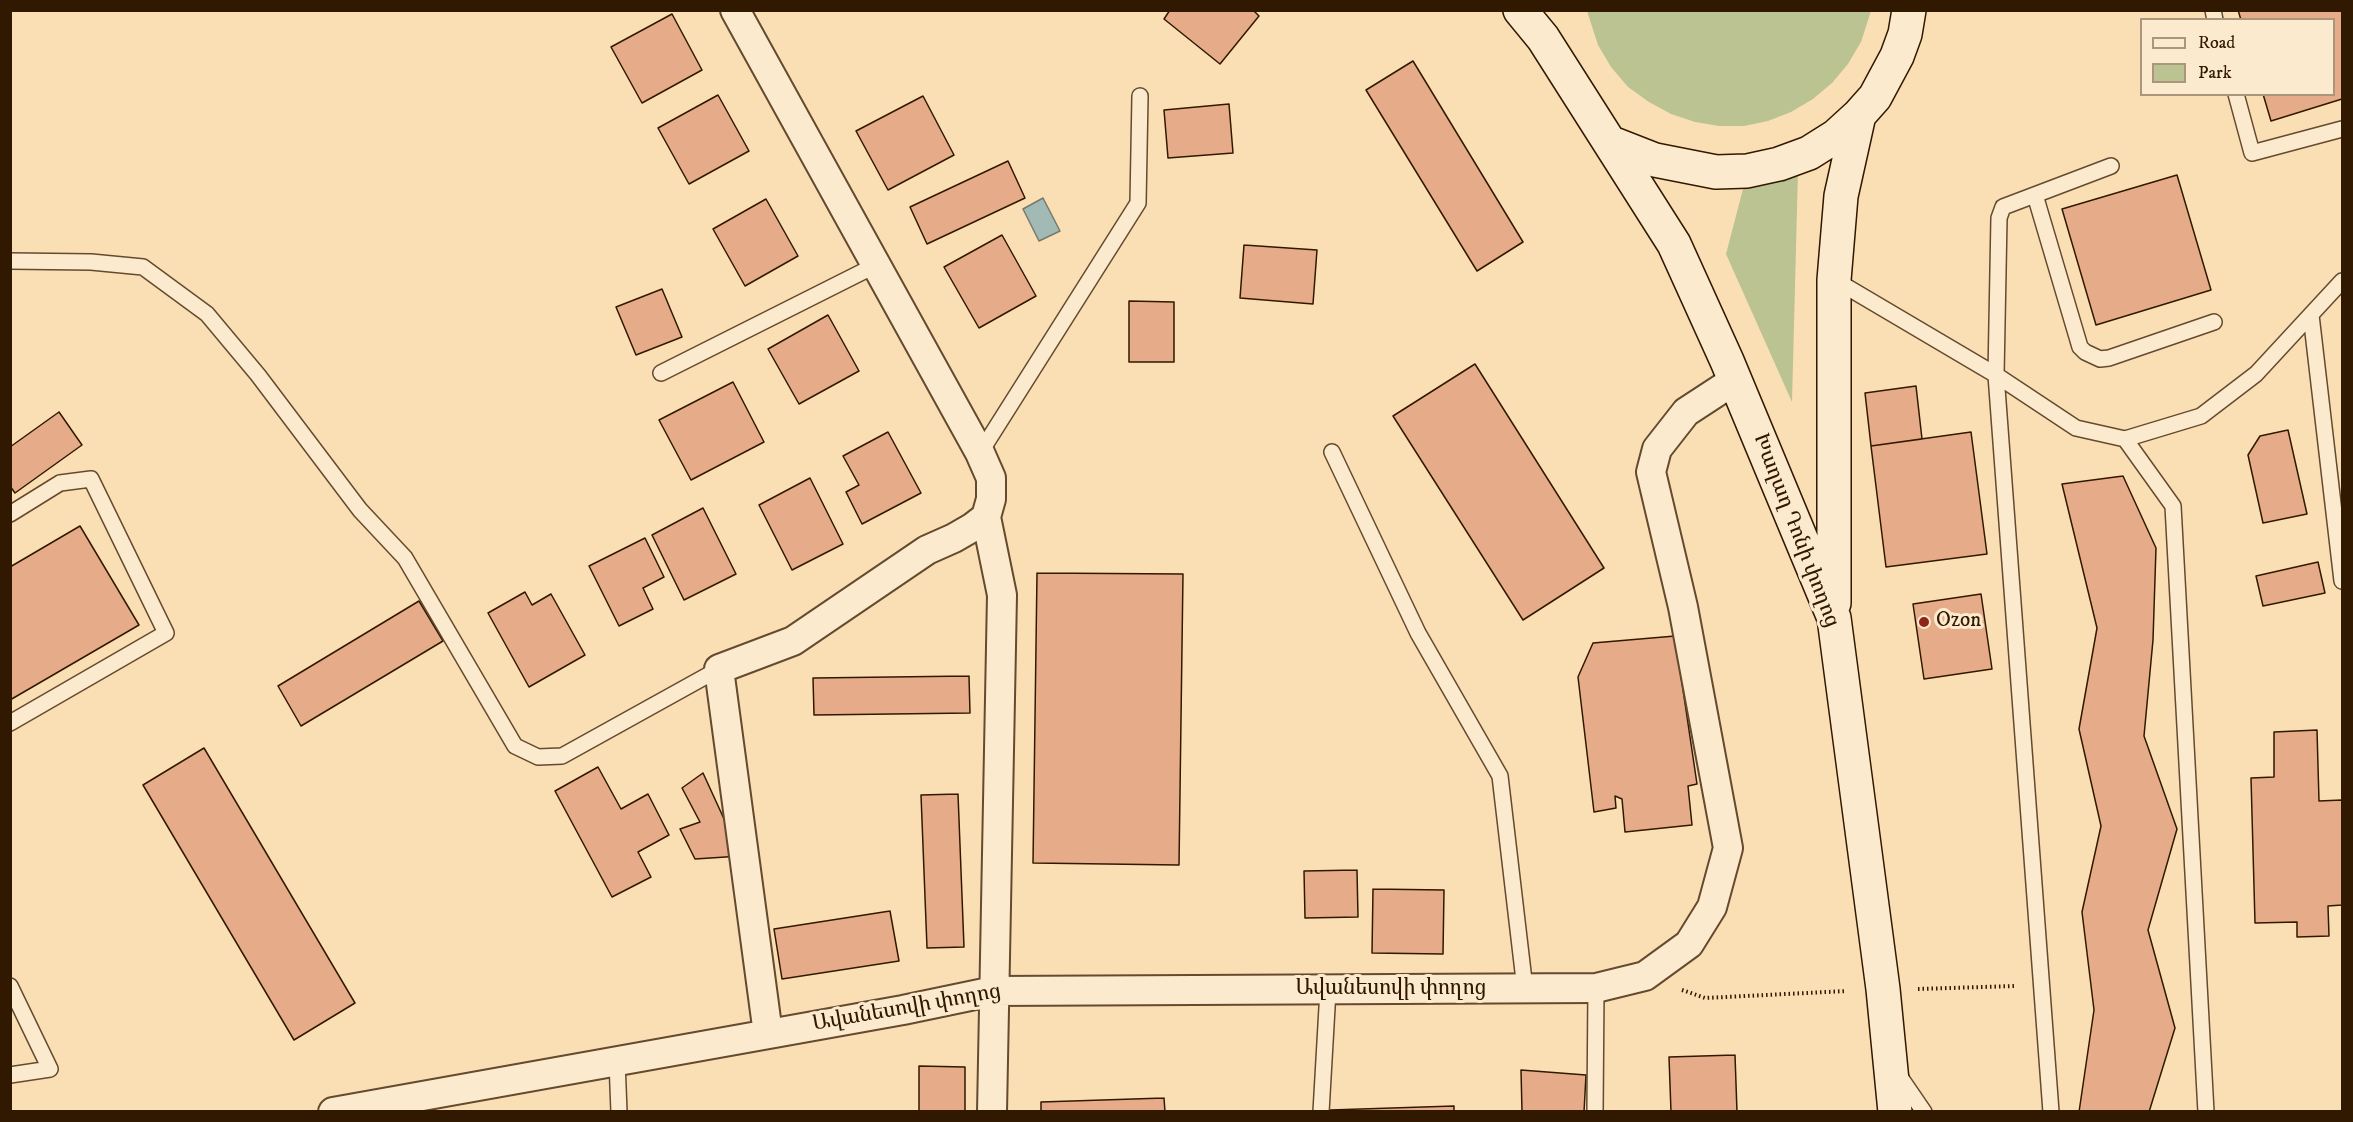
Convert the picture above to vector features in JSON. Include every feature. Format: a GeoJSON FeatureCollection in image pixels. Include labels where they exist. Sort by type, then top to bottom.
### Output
{"type":"FeatureCollection","features":[{"type":"Feature","properties":{"kind":"street"},"geometry":{"type":"LineString","coordinates":[[735,10],[980,453],[991,478],[992,499],[986,517],[1002,595],[992,1112]]}},
{"type":"Feature","properties":{"kind":"street","name":"Խաղաղ Դոնի փողոց"},"geometry":{"type":"LineString","coordinates":[[1520,10],[1542,24],[1609,142],[1674,244],[1735,381],[1834,618],[1883,989],[1896,1112]]}},
{"type":"Feature","properties":{"kind":"street"},"geometry":{"type":"LineString","coordinates":[[1609,142],[1655,160],[1716,172],[1747,171],[1779,165],[1809,153],[1836,136],[1875,97],[1892,67],[1905,34],[1910,11]]}},
{"type":"Feature","properties":{"kind":"street"},"geometry":{"type":"LineString","coordinates":[[1834,618],[1834,280],[1841,196],[1859,115]]}},
{"type":"Feature","properties":{"kind":"street","name":"Ավանեսովի փողոց"},"geometry":{"type":"LineString","coordinates":[[333,1112],[994,991],[1596,988],[1645,976],[1689,944],[1712,907],[1728,848],[1683,607],[1651,472],[1657,449],[1686,412],[1735,381]]}},
{"type":"Feature","properties":{"kind":"street"},"geometry":{"type":"LineString","coordinates":[[768,1034],[719,669],[794,641],[927,550],[954,538],[986,517]]}},
{"type":"Feature","properties":{"kind":"lane"},"geometry":{"type":"LineString","coordinates":[[980,453],[1138,203],[1140,96]]}},
{"type":"Feature","properties":{"kind":"lane"},"geometry":{"type":"LineString","coordinates":[[2237,96],[2252,153],[2343,129]]}},
{"type":"Feature","properties":{"kind":"lane"},"geometry":{"type":"LineString","coordinates":[[2051,1112],[1996,375],[1999,218],[2003,207],[2111,166]]}},
{"type":"Feature","properties":{"kind":"lane"},"geometry":{"type":"LineString","coordinates":[[2035,195],[2080,347],[2085,352],[2100,359],[2109,358],[2214,322]]}},
{"type":"Feature","properties":{"kind":"lane"},"geometry":{"type":"LineString","coordinates":[[10,261],[91,262],[143,267],[207,314],[258,375],[360,510],[405,558],[515,746],[538,757],[562,756],[719,669]]}},
{"type":"Feature","properties":{"kind":"lane"},"geometry":{"type":"LineString","coordinates":[[661,373],[876,264]]}},
{"type":"Feature","properties":{"kind":"lane"},"geometry":{"type":"LineString","coordinates":[[1834,280],[1996,375],[2076,428],[2125,439],[2201,416],[2256,374],[2343,281]]}},
{"type":"Feature","properties":{"kind":"lane"},"geometry":{"type":"LineString","coordinates":[[2311,315],[2343,581]]}},
{"type":"Feature","properties":{"kind":"lane"},"geometry":{"type":"LineString","coordinates":[[2125,439],[2173,506],[2206,1112]]}},
{"type":"Feature","properties":{"kind":"lane"},"geometry":{"type":"LineString","coordinates":[[1332,452],[1418,633],[1500,776],[1525,989]]}},
{"type":"Feature","properties":{"kind":"lane"},"geometry":{"type":"LineString","coordinates":[[10,514],[60,483],[91,479],[166,633],[10,723]]}},
{"type":"Feature","properties":{"kind":"lane"},"geometry":{"type":"LineString","coordinates":[[10,986],[50,1069],[10,1075]]}},
{"type":"Feature","properties":{"kind":"lane"},"geometry":{"type":"LineString","coordinates":[[1595,1112],[1596,988]]}},
{"type":"Feature","properties":{"kind":"lane"},"geometry":{"type":"LineString","coordinates":[[1321,1112],[1328,990]]}},
{"type":"Feature","properties":{"kind":"lane"},"geometry":{"type":"LineString","coordinates":[[617,1061],[619,1112]]}},
{"type":"Feature","properties":{"kind":"lane"},"geometry":{"type":"LineString","coordinates":[[1890,1062],[1924,1112]]}},
{"type":"Feature","properties":{"kind":"path"},"geometry":{"type":"LineString","coordinates":[[1706,998],[1883,989],[2042,985]]}},
{"type":"Feature","properties":{"kind":"green space"},"geometry":{"type":"Polygon","coordinates":[[[1587,10],[1871,11],[1861,42],[1848,64],[1832,83],[1813,99],[1791,112],[1768,121],[1744,126],[1719,126],[1695,122],[1671,114],[1628,87],[1611,67],[1598,45],[1587,10]]]}},
{"type":"Feature","properties":{"kind":"green space"},"geometry":{"type":"Polygon","coordinates":[[[1798,171],[1792,402],[1726,254],[1743,189],[1798,171]]]}},
{"type":"Feature","properties":{"kind":"water"},"geometry":{"type":"Polygon","coordinates":[[[1043,198],[1060,231],[1039,241],[1023,209],[1043,198]]]}},
{"type":"Feature","properties":{"kind":"building"},"geometry":{"type":"Polygon","coordinates":[[[1170,10],[1253,10],[1259,16],[1220,64],[1164,19],[1170,10]]]}},
{"type":"Feature","properties":{"kind":"building"},"geometry":{"type":"Polygon","coordinates":[[[2238,10],[2342,10],[2342,99],[2271,121],[2264,96],[2335,96],[2335,18],[2240,18],[2238,10]]]}},
{"type":"Feature","properties":{"kind":"building"},"geometry":{"type":"Polygon","coordinates":[[[672,14],[702,70],[642,103],[611,47],[672,14]]]}},
{"type":"Feature","properties":{"kind":"building"},"geometry":{"type":"Polygon","coordinates":[[[1413,61],[1523,242],[1477,271],[1366,90],[1413,61]]]}},
{"type":"Feature","properties":{"kind":"building"},"geometry":{"type":"Polygon","coordinates":[[[718,95],[749,151],[689,184],[658,128],[718,95]]]}},
{"type":"Feature","properties":{"kind":"building"},"geometry":{"type":"Polygon","coordinates":[[[923,96],[954,155],[888,190],[856,131],[923,96]]]}},
{"type":"Feature","properties":{"kind":"building"},"geometry":{"type":"Polygon","coordinates":[[[1229,104],[1233,153],[1168,158],[1164,110],[1229,104]]]}},
{"type":"Feature","properties":{"kind":"building"},"geometry":{"type":"Polygon","coordinates":[[[1008,161],[1025,198],[927,244],[910,207],[1008,161]]]}},
{"type":"Feature","properties":{"kind":"building"},"geometry":{"type":"Polygon","coordinates":[[[2177,175],[2211,290],[2096,325],[2062,209],[2177,175]]]}},
{"type":"Feature","properties":{"kind":"building"},"geometry":{"type":"Polygon","coordinates":[[[766,199],[798,256],[745,286],[713,229],[766,199]]]}},
{"type":"Feature","properties":{"kind":"building"},"geometry":{"type":"Polygon","coordinates":[[[1002,235],[1036,296],[979,328],[944,267],[1002,235]]]}},
{"type":"Feature","properties":{"kind":"building"},"geometry":{"type":"Polygon","coordinates":[[[1244,245],[1317,250],[1313,304],[1240,298],[1244,245]]]}},
{"type":"Feature","properties":{"kind":"building"},"geometry":{"type":"Polygon","coordinates":[[[662,289],[682,337],[636,355],[616,307],[662,289]]]}},
{"type":"Feature","properties":{"kind":"building"},"geometry":{"type":"Polygon","coordinates":[[[1129,301],[1174,302],[1174,362],[1129,362],[1129,301]]]}},
{"type":"Feature","properties":{"kind":"building"},"geometry":{"type":"Polygon","coordinates":[[[828,315],[859,371],[799,404],[768,349],[828,315]]]}},
{"type":"Feature","properties":{"kind":"building"},"geometry":{"type":"Polygon","coordinates":[[[1475,364],[1604,568],[1523,620],[1393,416],[1475,364]]]}},
{"type":"Feature","properties":{"kind":"building"},"geometry":{"type":"Polygon","coordinates":[[[733,382],[764,442],[691,480],[659,420],[733,382]]]}},
{"type":"Feature","properties":{"kind":"building"},"geometry":{"type":"Polygon","coordinates":[[[1916,386],[1922,439],[1871,446],[1865,393],[1916,386]]]}},
{"type":"Feature","properties":{"kind":"building"},"geometry":{"type":"Polygon","coordinates":[[[59,412],[82,445],[15,493],[10,486],[10,447],[59,412]]]}},
{"type":"Feature","properties":{"kind":"building"},"geometry":{"type":"Polygon","coordinates":[[[2288,430],[2307,514],[2263,523],[2248,455],[2260,436],[2288,430]]]}},
{"type":"Feature","properties":{"kind":"building"},"geometry":{"type":"Polygon","coordinates":[[[888,432],[921,493],[862,524],[846,492],[859,485],[843,456],[888,432]]]}},
{"type":"Feature","properties":{"kind":"building"},"geometry":{"type":"Polygon","coordinates":[[[1971,432],[1987,554],[1886,567],[1871,446],[1971,432]]]}},
{"type":"Feature","properties":{"kind":"building"},"geometry":{"type":"Polygon","coordinates":[[[2123,476],[2156,548],[2153,640],[2144,736],[2177,829],[2148,930],[2175,1028],[2149,1112],[2079,1112],[2094,1010],[2082,912],[2101,826],[2079,729],[2097,628],[2062,484],[2123,476]]]}},
{"type":"Feature","properties":{"kind":"building"},"geometry":{"type":"Polygon","coordinates":[[[810,478],[843,544],[792,570],[759,505],[810,478]]]}},
{"type":"Feature","properties":{"kind":"building"},"geometry":{"type":"Polygon","coordinates":[[[703,508],[736,574],[684,600],[652,535],[703,508]]]}},
{"type":"Feature","properties":{"kind":"building"},"geometry":{"type":"Polygon","coordinates":[[[80,526],[139,625],[10,700],[10,567],[80,526]]]}},
{"type":"Feature","properties":{"kind":"building"},"geometry":{"type":"Polygon","coordinates":[[[645,538],[664,577],[643,588],[653,609],[619,626],[589,566],[645,538]]]}},
{"type":"Feature","properties":{"kind":"building"},"geometry":{"type":"Polygon","coordinates":[[[2318,562],[2325,593],[2263,606],[2256,576],[2318,562]]]}},
{"type":"Feature","properties":{"kind":"building"},"geometry":{"type":"Polygon","coordinates":[[[1037,573],[1183,574],[1179,865],[1033,863],[1037,573]]]}},
{"type":"Feature","properties":{"kind":"building"},"geometry":{"type":"Polygon","coordinates":[[[525,592],[532,605],[551,594],[585,655],[529,687],[488,613],[525,592]]]}},
{"type":"Feature","properties":{"kind":"building"},"geometry":{"type":"Polygon","coordinates":[[[1981,594],[1992,669],[1924,679],[1913,604],[1981,594]]]}},
{"type":"Feature","properties":{"kind":"building"},"geometry":{"type":"Polygon","coordinates":[[[419,601],[443,641],[301,726],[278,686],[419,601]]]}},
{"type":"Feature","properties":{"kind":"building"},"geometry":{"type":"Polygon","coordinates":[[[1675,636],[1697,784],[1688,786],[1692,825],[1625,832],[1622,799],[1615,796],[1616,808],[1594,812],[1578,677],[1593,643],[1675,636]]]}},
{"type":"Feature","properties":{"kind":"building"},"geometry":{"type":"Polygon","coordinates":[[[969,676],[970,713],[814,715],[813,678],[969,676]]]}},
{"type":"Feature","properties":{"kind":"building"},"geometry":{"type":"Polygon","coordinates":[[[2317,730],[2319,801],[2342,800],[2342,905],[2328,906],[2329,936],[2297,937],[2297,922],[2255,923],[2251,778],[2274,777],[2274,732],[2317,730]]]}},
{"type":"Feature","properties":{"kind":"building"},"geometry":{"type":"Polygon","coordinates":[[[204,748],[355,1003],[294,1040],[143,785],[204,748]]]}},
{"type":"Feature","properties":{"kind":"building"},"geometry":{"type":"Polygon","coordinates":[[[598,767],[621,809],[648,794],[669,835],[638,852],[651,877],[612,897],[555,791],[598,767]]]}},
{"type":"Feature","properties":{"kind":"building"},"geometry":{"type":"Polygon","coordinates":[[[703,773],[741,856],[695,859],[680,829],[700,822],[682,788],[703,773]]]}},
{"type":"Feature","properties":{"kind":"building"},"geometry":{"type":"Polygon","coordinates":[[[958,794],[964,947],[927,948],[921,795],[958,794]]]}},
{"type":"Feature","properties":{"kind":"building"},"geometry":{"type":"Polygon","coordinates":[[[1357,870],[1358,917],[1305,918],[1304,871],[1357,870]]]}},
{"type":"Feature","properties":{"kind":"building"},"geometry":{"type":"Polygon","coordinates":[[[1373,889],[1444,890],[1443,954],[1372,953],[1373,889]]]}},
{"type":"Feature","properties":{"kind":"building"},"geometry":{"type":"Polygon","coordinates":[[[890,911],[899,961],[782,979],[774,929],[890,911]]]}},
{"type":"Feature","properties":{"kind":"building"},"geometry":{"type":"Polygon","coordinates":[[[1735,1055],[1737,1112],[1671,1112],[1669,1057],[1735,1055]]]}},
{"type":"Feature","properties":{"kind":"building"},"geometry":{"type":"Polygon","coordinates":[[[919,1066],[965,1067],[965,1112],[919,1112],[919,1066]]]}},
{"type":"Feature","properties":{"kind":"building"},"geometry":{"type":"Polygon","coordinates":[[[1521,1070],[1586,1075],[1584,1112],[1522,1112],[1521,1070]]]}},
{"type":"Feature","properties":{"kind":"building"},"geometry":{"type":"Polygon","coordinates":[[[1164,1098],[1165,1112],[1041,1112],[1041,1102],[1164,1098]]]}},
{"type":"Feature","properties":{"kind":"building"},"geometry":{"type":"Polygon","coordinates":[[[1454,1106],[1454,1112],[1330,1112],[1330,1110],[1454,1106]]]}},
{"type":"Feature","properties":{"kind":"place","name":"Ozon"},"geometry":{"type":"Point","coordinates":[1924,622]}}]}
